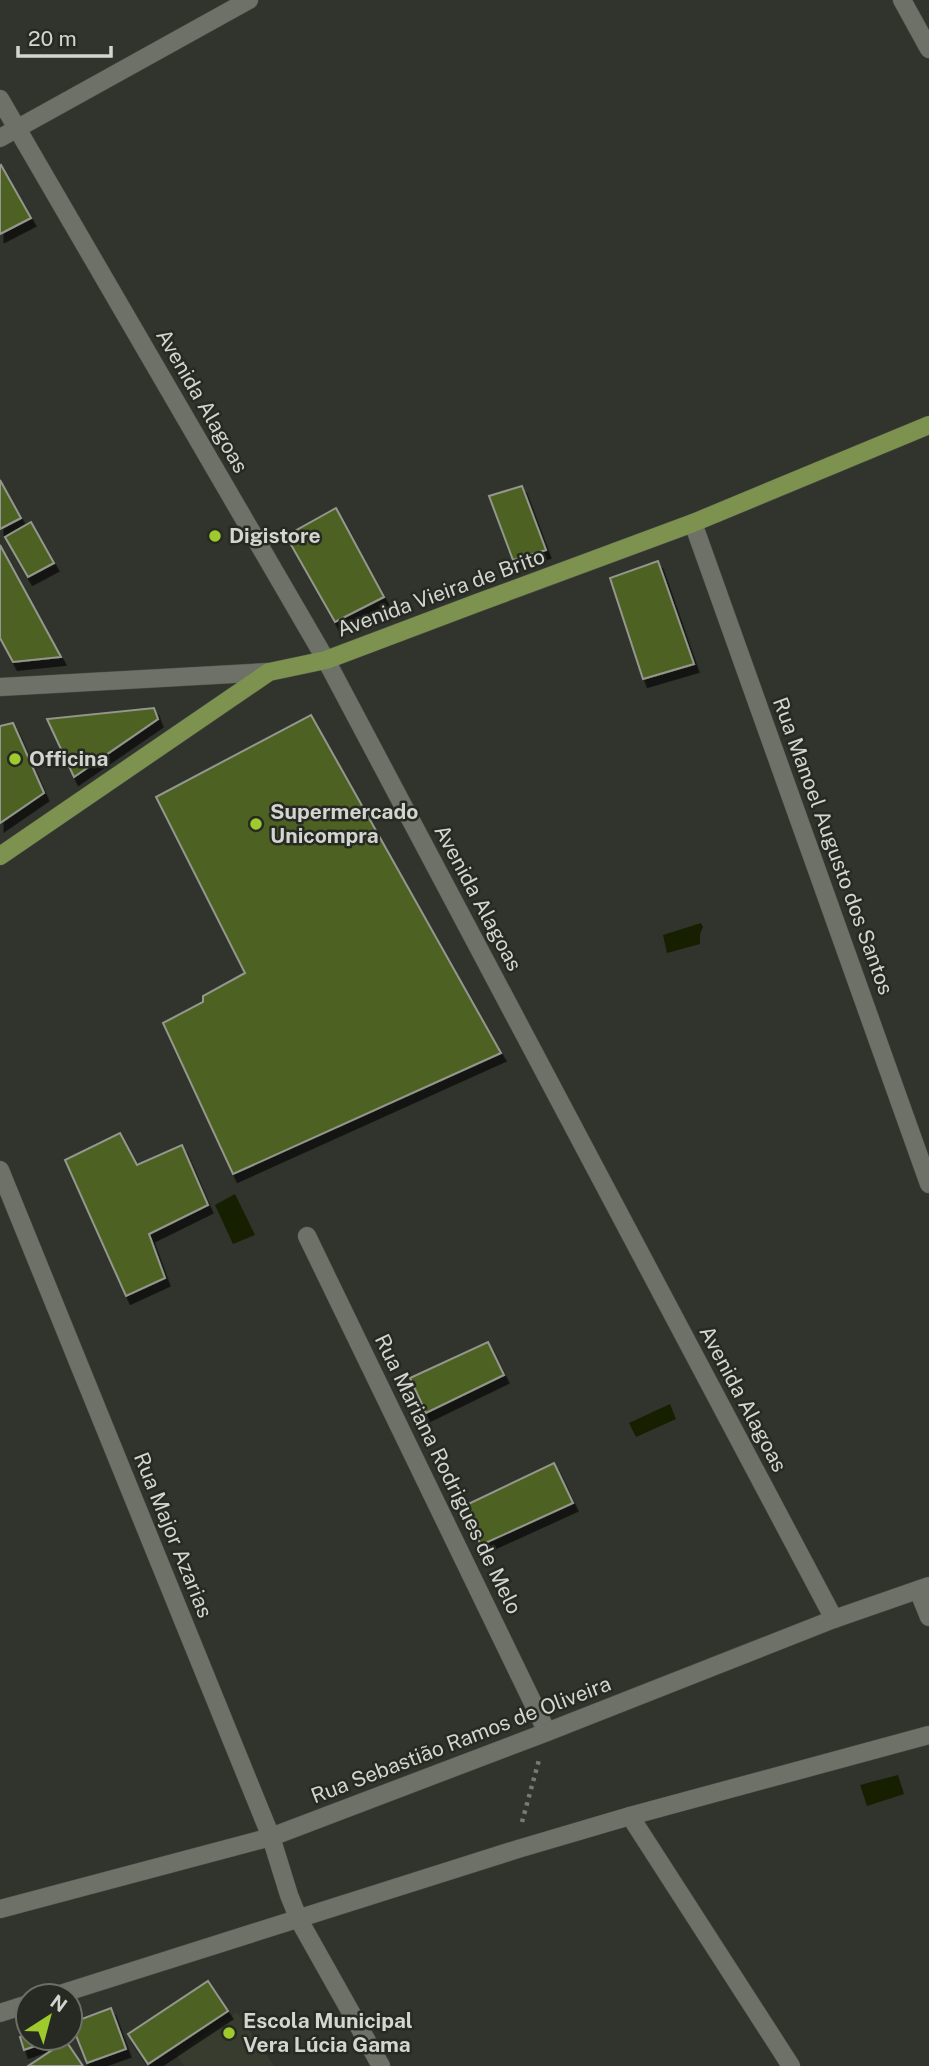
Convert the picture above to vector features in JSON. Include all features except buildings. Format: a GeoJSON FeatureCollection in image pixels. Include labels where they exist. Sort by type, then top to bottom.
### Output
{"type":"FeatureCollection","features":[{"type":"Feature","properties":{"kind":"main road","name":"Avenida Vieira de Brito"},"geometry":{"type":"LineString","coordinates":[[0,856],[268,672],[326,660],[693,523],[929,425]]}},
{"type":"Feature","properties":{"kind":"street"},"geometry":{"type":"LineString","coordinates":[[0,138],[249,0]]}},
{"type":"Feature","properties":{"kind":"street"},"geometry":{"type":"LineString","coordinates":[[902,0],[929,49]]}},
{"type":"Feature","properties":{"kind":"street","name":"Avenida Alagoas"},"geometry":{"type":"LineString","coordinates":[[0,99],[326,660],[834,1619]]}},
{"type":"Feature","properties":{"kind":"street","name":"Rua Manoel Augusto dos Santos"},"geometry":{"type":"LineString","coordinates":[[693,523],[929,1184]]}},
{"type":"Feature","properties":{"kind":"street"},"geometry":{"type":"LineString","coordinates":[[0,687],[268,672]]}},
{"type":"Feature","properties":{"kind":"street","name":"Rua Major Azarias"},"geometry":{"type":"LineString","coordinates":[[0,1170],[271,1837],[299,1920],[381,2066]]}},
{"type":"Feature","properties":{"kind":"street","name":"Rua Mariana Rodrigues de Melo"},"geometry":{"type":"LineString","coordinates":[[307,1236],[547,1732]]}},
{"type":"Feature","properties":{"kind":"street"},"geometry":{"type":"LineString","coordinates":[[923,1588],[929,1617]]}},
{"type":"Feature","properties":{"kind":"street","name":"Rua Sebastião Ramos de Oliveira"},"geometry":{"type":"LineString","coordinates":[[0,1909],[271,1837],[834,1619],[923,1588]]}},
{"type":"Feature","properties":{"kind":"street"},"geometry":{"type":"LineString","coordinates":[[84,1987],[518,1849],[929,1735]]}},
{"type":"Feature","properties":{"kind":"street"},"geometry":{"type":"LineString","coordinates":[[631,1816],[791,2066]]}},
{"type":"Feature","properties":{"kind":"path"},"geometry":{"type":"LineString","coordinates":[[518,1849],[522,1821],[547,1732]]}},
{"type":"Feature","properties":{"kind":"shaded area"},"geometry":{"type":"Polygon","coordinates":[[[701,923],[703,927],[700,944],[667,953],[663,935],[701,923]]]}},
{"type":"Feature","properties":{"kind":"shaded area"},"geometry":{"type":"Polygon","coordinates":[[[235,1194],[255,1235],[233,1244],[215,1205],[235,1194]]]}},
{"type":"Feature","properties":{"kind":"shaded area"},"geometry":{"type":"Polygon","coordinates":[[[670,1404],[676,1419],[636,1437],[629,1423],[670,1404]]]}},
{"type":"Feature","properties":{"kind":"shaded area"},"geometry":{"type":"Polygon","coordinates":[[[898,1775],[904,1794],[867,1806],[860,1785],[898,1775]]]}},
{"type":"Feature","properties":{"kind":"shaded area","name":"Escola Municipal Vera Lúcia Gama"},"geometry":{"type":"Polygon","coordinates":[[[237,2012],[274,2066],[184,2066],[176,2054],[237,2012]]]}},
{"type":"Feature","properties":{"kind":"place","name":"Digistore"},"geometry":{"type":"Point","coordinates":[215,536]}},
{"type":"Feature","properties":{"kind":"place","name":"Officina"},"geometry":{"type":"Point","coordinates":[15,759]}},
{"type":"Feature","properties":{"kind":"place","name":"Supermercado Unicompra"},"geometry":{"type":"Point","coordinates":[256,824]}},
{"type":"Feature","properties":{"kind":"place","name":"Escola Municipal Vera Lúcia Gama"},"geometry":{"type":"Point","coordinates":[229,2033]}}]}
